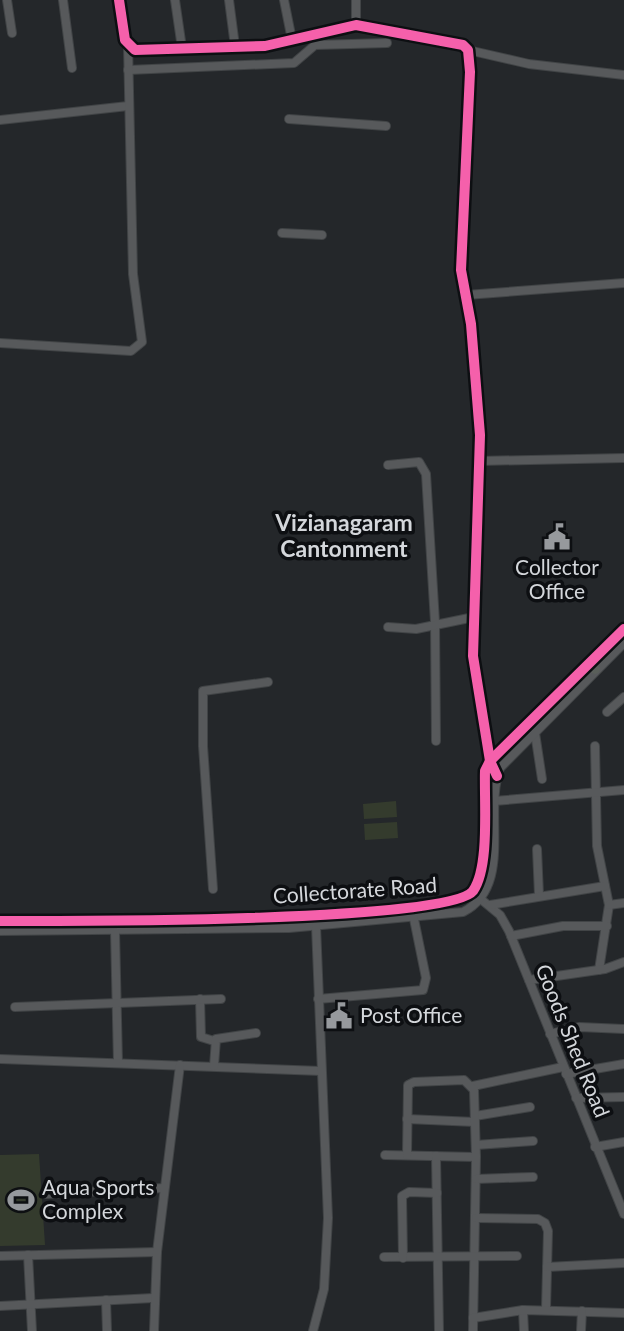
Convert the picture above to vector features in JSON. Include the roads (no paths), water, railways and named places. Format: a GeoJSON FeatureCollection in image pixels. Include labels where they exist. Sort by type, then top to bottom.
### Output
{"type":"FeatureCollection","features":[{"type":"Feature","properties":{"kind":"street"},"geometry":{"type":"LineString","coordinates":[[7,0],[12,33]]}},
{"type":"Feature","properties":{"kind":"street"},"geometry":{"type":"LineString","coordinates":[[63,0],[72,68]]}},
{"type":"Feature","properties":{"kind":"street"},"geometry":{"type":"LineString","coordinates":[[0,343],[131,351],[142,342],[133,274],[128,45],[119,0]]}},
{"type":"Feature","properties":{"kind":"street"},"geometry":{"type":"LineString","coordinates":[[175,0],[182,48]]}},
{"type":"Feature","properties":{"kind":"street"},"geometry":{"type":"LineString","coordinates":[[229,0],[235,46]]}},
{"type":"Feature","properties":{"kind":"street"},"geometry":{"type":"LineString","coordinates":[[284,0],[292,40]]}},
{"type":"Feature","properties":{"kind":"street"},"geometry":{"type":"LineString","coordinates":[[356,0],[356,24]]}},
{"type":"Feature","properties":{"kind":"street"},"geometry":{"type":"LineString","coordinates":[[128,45],[135,50],[265,46],[356,24],[463,45],[468,50],[529,64],[624,75]]}},
{"type":"Feature","properties":{"kind":"street"},"geometry":{"type":"LineString","coordinates":[[128,70],[294,63],[315,45],[387,43]]}},
{"type":"Feature","properties":{"kind":"street"},"geometry":{"type":"LineString","coordinates":[[468,50],[470,72],[460,238],[461,270],[475,362],[479,461],[473,656],[491,761],[497,776]]}},
{"type":"Feature","properties":{"kind":"street"},"geometry":{"type":"LineString","coordinates":[[0,120],[128,106]]}},
{"type":"Feature","properties":{"kind":"street"},"geometry":{"type":"LineString","coordinates":[[289,119],[386,126]]}},
{"type":"Feature","properties":{"kind":"street"},"geometry":{"type":"LineString","coordinates":[[282,233],[322,235]]}},
{"type":"Feature","properties":{"kind":"street"},"geometry":{"type":"LineString","coordinates":[[466,295],[624,283]]}},
{"type":"Feature","properties":{"kind":"street"},"geometry":{"type":"LineString","coordinates":[[479,461],[624,458]]}},
{"type":"Feature","properties":{"kind":"street"},"geometry":{"type":"LineString","coordinates":[[388,465],[416,462],[425,468],[435,626],[436,741]]}},
{"type":"Feature","properties":{"kind":"street"},"geometry":{"type":"LineString","coordinates":[[388,627],[405,630],[474,617]]}},
{"type":"Feature","properties":{"kind":"street"},"geometry":{"type":"LineString","coordinates":[[481,899],[492,870],[495,801],[500,768],[535,733],[624,629]]}},
{"type":"Feature","properties":{"kind":"street"},"geometry":{"type":"LineString","coordinates":[[472,893],[480,876],[485,771],[491,761],[592,666],[624,643]]}},
{"type":"Feature","properties":{"kind":"street"},"geometry":{"type":"LineString","coordinates":[[213,889],[203,746],[203,691],[268,682]]}},
{"type":"Feature","properties":{"kind":"street"},"geometry":{"type":"LineString","coordinates":[[607,712],[624,697]]}},
{"type":"Feature","properties":{"kind":"street"},"geometry":{"type":"LineString","coordinates":[[535,733],[542,779]]}},
{"type":"Feature","properties":{"kind":"street"},"geometry":{"type":"LineString","coordinates":[[595,746],[597,846],[609,905],[599,970]]}},
{"type":"Feature","properties":{"kind":"street"},"geometry":{"type":"LineString","coordinates":[[495,801],[624,790]]}},
{"type":"Feature","properties":{"kind":"street"},"geometry":{"type":"LineString","coordinates":[[537,849],[539,895]]}},
{"type":"Feature","properties":{"kind":"street"},"geometry":{"type":"LineString","coordinates":[[490,905],[605,886]]}},
{"type":"Feature","properties":{"kind":"street","name":"Goods Shed Road"},"geometry":{"type":"LineString","coordinates":[[472,893],[500,915],[511,936],[624,1214]]}},
{"type":"Feature","properties":{"kind":"street","name":"Collectorate Road"},"geometry":{"type":"LineString","coordinates":[[0,920],[174,920],[413,909],[457,901],[472,893]]}},
{"type":"Feature","properties":{"kind":"street","name":"Collectorate Road"},"geometry":{"type":"LineString","coordinates":[[0,931],[316,926],[414,919],[463,912],[481,899]]}},
{"type":"Feature","properties":{"kind":"street"},"geometry":{"type":"LineString","coordinates":[[609,905],[624,903]]}},
{"type":"Feature","properties":{"kind":"street"},"geometry":{"type":"LineString","coordinates":[[318,999],[423,990],[426,978],[414,919]]}},
{"type":"Feature","properties":{"kind":"street"},"geometry":{"type":"LineString","coordinates":[[313,1331],[324,1289],[327,1258],[316,926]]}},
{"type":"Feature","properties":{"kind":"street"},"geometry":{"type":"LineString","coordinates":[[511,936],[563,926],[607,926]]}},
{"type":"Feature","properties":{"kind":"street"},"geometry":{"type":"LineString","coordinates":[[115,931],[118,1063]]}},
{"type":"Feature","properties":{"kind":"street"},"geometry":{"type":"LineString","coordinates":[[529,980],[599,970],[624,962]]}},
{"type":"Feature","properties":{"kind":"street"},"geometry":{"type":"LineString","coordinates":[[200,999],[200,1035],[203,1039],[214,1041],[225,1035],[257,1033]]}},
{"type":"Feature","properties":{"kind":"street"},"geometry":{"type":"LineString","coordinates":[[15,1007],[221,999]]}},
{"type":"Feature","properties":{"kind":"street"},"geometry":{"type":"LineString","coordinates":[[550,1034],[579,1027],[624,1029]]}},
{"type":"Feature","properties":{"kind":"street"},"geometry":{"type":"LineString","coordinates":[[214,1041],[214,1066]]}},
{"type":"Feature","properties":{"kind":"street"},"geometry":{"type":"LineString","coordinates":[[0,1059],[321,1071]]}},
{"type":"Feature","properties":{"kind":"street"},"geometry":{"type":"LineString","coordinates":[[407,1155],[406,1089],[410,1083],[464,1080],[473,1086],[564,1070],[624,1064]]}},
{"type":"Feature","properties":{"kind":"street"},"geometry":{"type":"LineString","coordinates":[[154,1331],[153,1298],[157,1252],[180,1065]]}},
{"type":"Feature","properties":{"kind":"street"},"geometry":{"type":"LineString","coordinates":[[473,1086],[476,1145],[473,1331]]}},
{"type":"Feature","properties":{"kind":"street"},"geometry":{"type":"LineString","coordinates":[[576,1098],[624,1097]]}},
{"type":"Feature","properties":{"kind":"street"},"geometry":{"type":"LineString","coordinates":[[407,1119],[475,1119],[530,1107]]}},
{"type":"Feature","properties":{"kind":"street"},"geometry":{"type":"LineString","coordinates":[[476,1145],[533,1141]]}},
{"type":"Feature","properties":{"kind":"street"},"geometry":{"type":"LineString","coordinates":[[595,1147],[624,1142]]}},
{"type":"Feature","properties":{"kind":"street"},"geometry":{"type":"LineString","coordinates":[[385,1156],[476,1157]]}},
{"type":"Feature","properties":{"kind":"street"},"geometry":{"type":"LineString","coordinates":[[436,1156],[439,1331]]}},
{"type":"Feature","properties":{"kind":"street"},"geometry":{"type":"LineString","coordinates":[[476,1179],[533,1177]]}},
{"type":"Feature","properties":{"kind":"street"},"geometry":{"type":"LineString","coordinates":[[46,1194],[164,1188]]}},
{"type":"Feature","properties":{"kind":"street"},"geometry":{"type":"LineString","coordinates":[[614,1191],[624,1188]]}},
{"type":"Feature","properties":{"kind":"street"},"geometry":{"type":"LineString","coordinates":[[403,1258],[402,1196],[409,1192],[437,1193]]}},
{"type":"Feature","properties":{"kind":"street"},"geometry":{"type":"LineString","coordinates":[[476,1218],[542,1220],[548,1231],[545,1309]]}},
{"type":"Feature","properties":{"kind":"street"},"geometry":{"type":"LineString","coordinates":[[0,1256],[157,1252]]}},
{"type":"Feature","properties":{"kind":"street"},"geometry":{"type":"LineString","coordinates":[[28,1255],[32,1331]]}},
{"type":"Feature","properties":{"kind":"street"},"geometry":{"type":"LineString","coordinates":[[384,1257],[517,1256]]}},
{"type":"Feature","properties":{"kind":"street"},"geometry":{"type":"LineString","coordinates":[[547,1267],[624,1263]]}},
{"type":"Feature","properties":{"kind":"street"},"geometry":{"type":"LineString","coordinates":[[0,1306],[153,1298]]}},
{"type":"Feature","properties":{"kind":"street"},"geometry":{"type":"LineString","coordinates":[[106,1300],[107,1331]]}},
{"type":"Feature","properties":{"kind":"street"},"geometry":{"type":"LineString","coordinates":[[473,1318],[545,1309],[624,1313]]}},
{"type":"Feature","properties":{"kind":"street"},"geometry":{"type":"LineString","coordinates":[[523,1310],[524,1331]]}},
{"type":"Feature","properties":{"kind":"street"},"geometry":{"type":"LineString","coordinates":[[581,1331],[582,1311]]}},
{"type":"Feature","properties":{"kind":"place","name":"Collector Office"},"geometry":{"type":"Point","coordinates":[557,537]}},
{"type":"Feature","properties":{"kind":"place","name":"Post Office"},"geometry":{"type":"Point","coordinates":[339,1016]}},
{"type":"Feature","properties":{"kind":"place","name":"Aqua Sports Complex"},"geometry":{"type":"Point","coordinates":[21,1200]}},
{"type":"Feature","properties":{"kind":"district","name":"Vizianagaram Cantonment"},"geometry":{"type":"Point","coordinates":[344,536]}}]}
